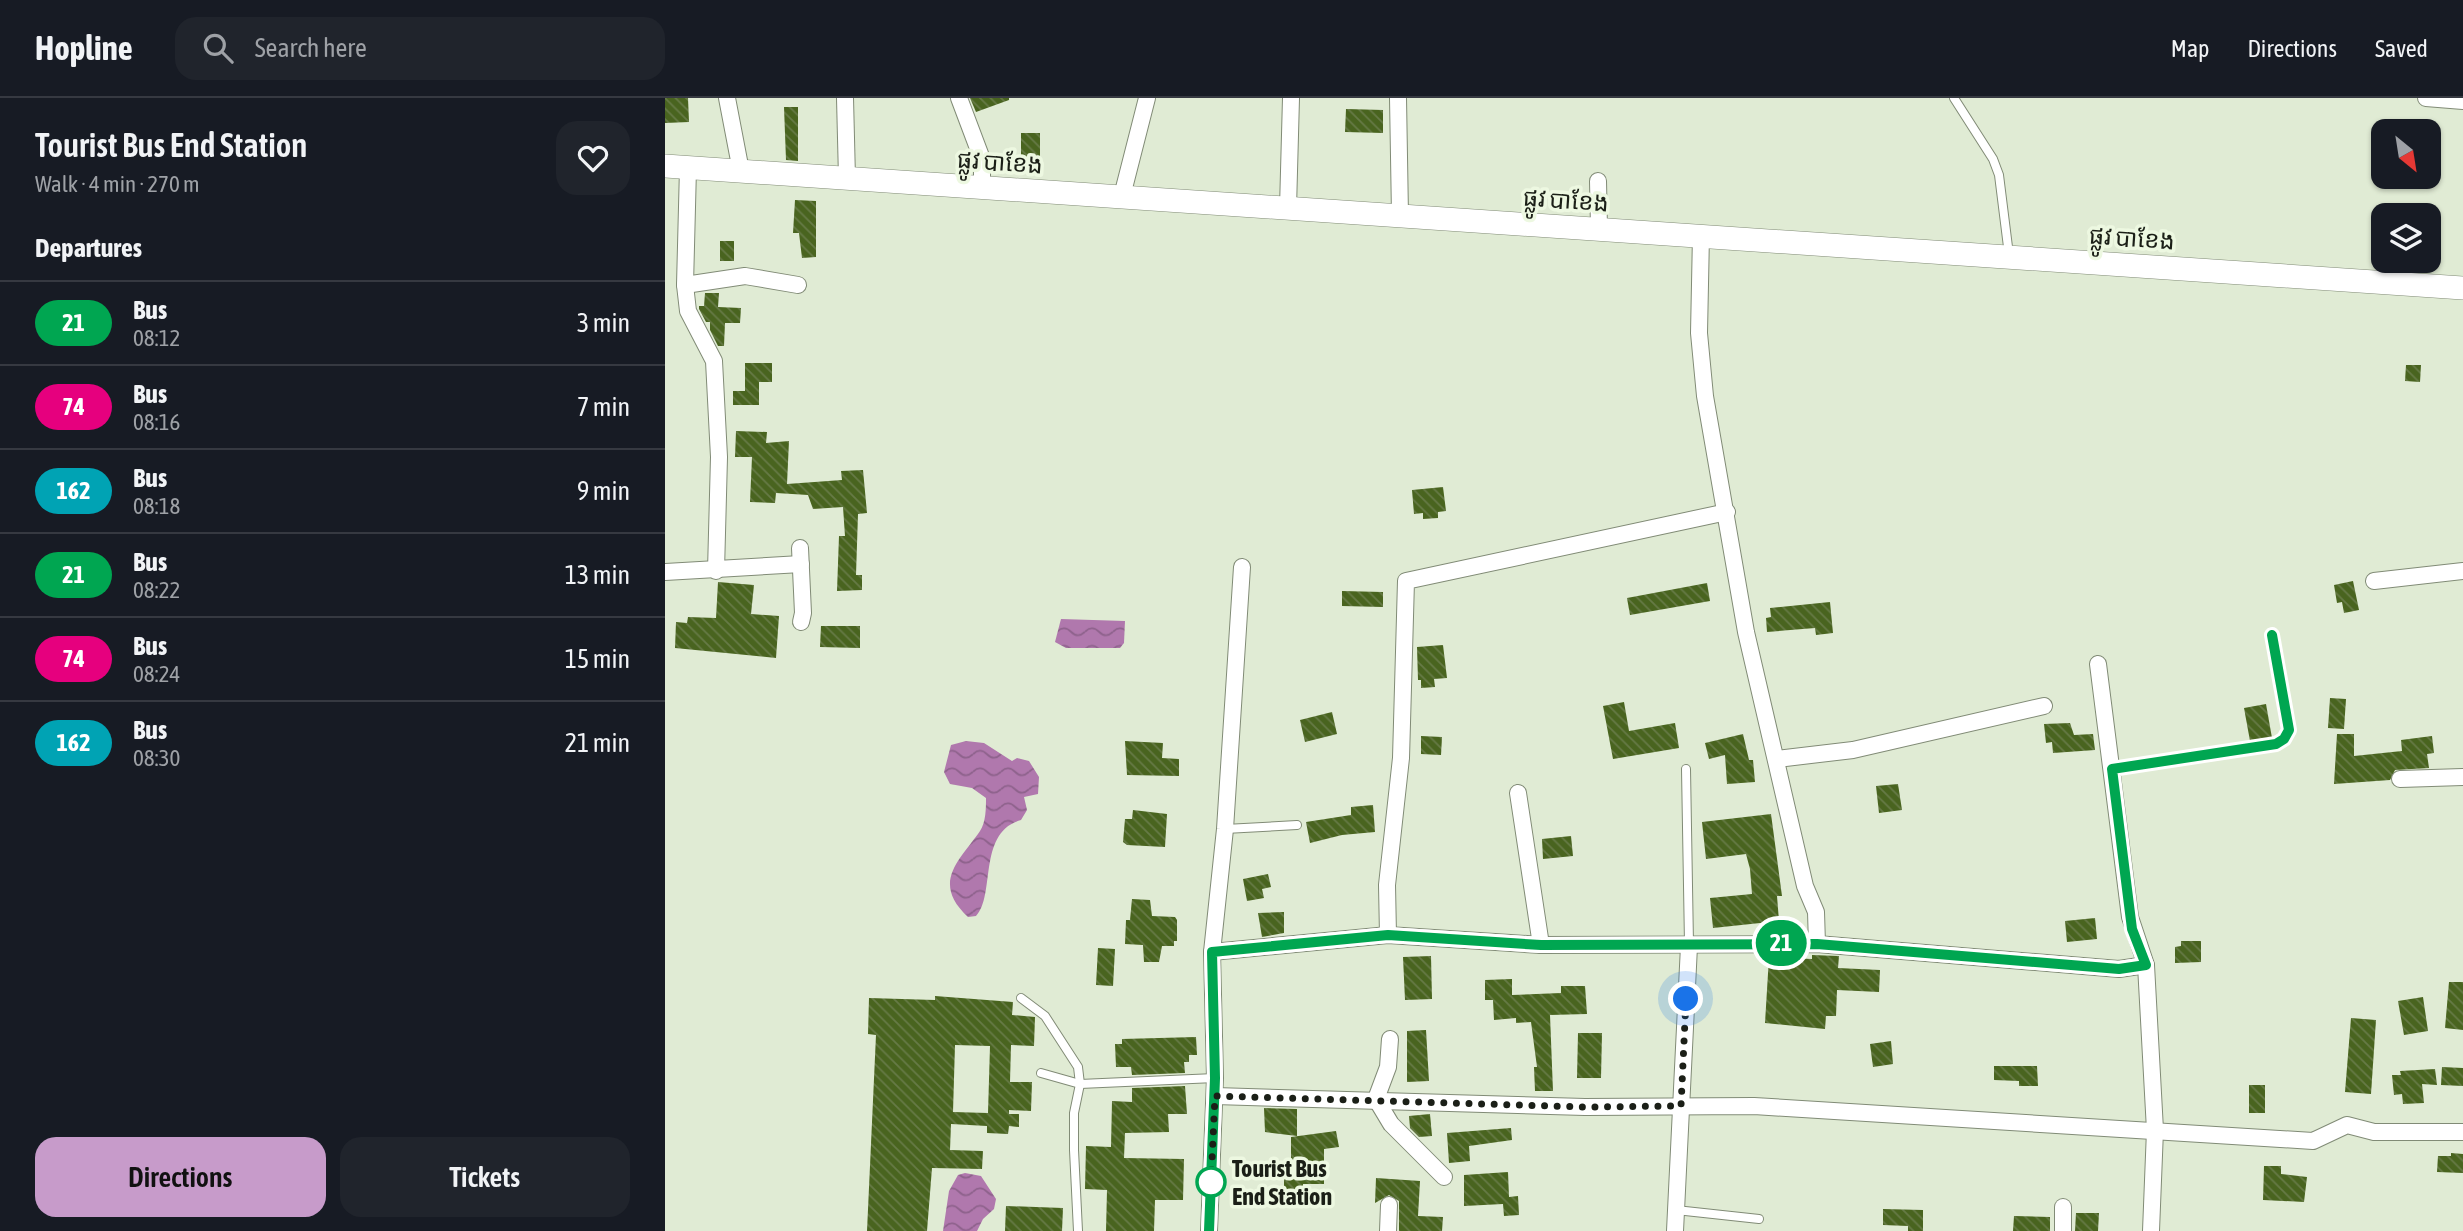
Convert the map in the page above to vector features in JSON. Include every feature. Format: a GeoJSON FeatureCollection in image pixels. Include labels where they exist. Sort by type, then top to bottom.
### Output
{"type":"FeatureCollection","features":[{"type":"Feature","properties":{"kind":"street"},"geometry":{"type":"LineString","coordinates":[[727,98],[741,171]]}},
{"type":"Feature","properties":{"kind":"street"},"geometry":{"type":"LineString","coordinates":[[845,98],[847,178]]}},
{"type":"Feature","properties":{"kind":"street"},"geometry":{"type":"LineString","coordinates":[[959,98],[982,159],[982,187]]}},
{"type":"Feature","properties":{"kind":"street"},"geometry":{"type":"LineString","coordinates":[[1122,196],[1147,98]]}},
{"type":"Feature","properties":{"kind":"street"},"geometry":{"type":"LineString","coordinates":[[1288,208],[1291,98]]}},
{"type":"Feature","properties":{"kind":"street"},"geometry":{"type":"LineString","coordinates":[[1398,98],[1400,215]]}},
{"type":"Feature","properties":{"kind":"street"},"geometry":{"type":"LineString","coordinates":[[2426,98],[2463,101]]}},
{"type":"Feature","properties":{"kind":"street","name":"ផ្លូវ បាខែង"},"geometry":{"type":"LineString","coordinates":[[665,166],[2009,255],[2463,288]]}},
{"type":"Feature","properties":{"kind":"street"},"geometry":{"type":"LineString","coordinates":[[688,168],[685,285],[688,311],[714,361],[719,457],[716,570]]}},
{"type":"Feature","properties":{"kind":"street"},"geometry":{"type":"LineString","coordinates":[[1598,181],[1599,228]]}},
{"type":"Feature","properties":{"kind":"street"},"geometry":{"type":"LineString","coordinates":[[1700,235],[1701,364],[1746,632],[1803,879],[1816,912],[1817,944]]}},
{"type":"Feature","properties":{"kind":"street"},"geometry":{"type":"LineString","coordinates":[[685,285],[745,276],[798,285]]}},
{"type":"Feature","properties":{"kind":"street"},"geometry":{"type":"LineString","coordinates":[[1388,935],[1387,885],[1401,758],[1406,581],[1727,512]]}},
{"type":"Feature","properties":{"kind":"street"},"geometry":{"type":"LineString","coordinates":[[665,572],[716,570],[800,556],[803,613],[800,622]]}},
{"type":"Feature","properties":{"kind":"street"},"geometry":{"type":"LineString","coordinates":[[1209,1231],[1215,1096],[1212,952],[1225,829],[1243,567]]}},
{"type":"Feature","properties":{"kind":"street"},"geometry":{"type":"LineString","coordinates":[[2374,581],[2463,571]]}},
{"type":"Feature","properties":{"kind":"street"},"geometry":{"type":"LineString","coordinates":[[2098,664],[2132,929],[2146,965],[2155,1130],[2151,1231]]}},
{"type":"Feature","properties":{"kind":"street"},"geometry":{"type":"LineString","coordinates":[[1777,759],[1853,750],[2044,706]]}},
{"type":"Feature","properties":{"kind":"street"},"geometry":{"type":"LineString","coordinates":[[2400,779],[2463,777]]}},
{"type":"Feature","properties":{"kind":"street"},"geometry":{"type":"LineString","coordinates":[[1518,793],[1541,945]]}},
{"type":"Feature","properties":{"kind":"street"},"geometry":{"type":"LineString","coordinates":[[1212,952],[1388,935],[1541,945],[1817,944],[2119,969],[2146,965]]}},
{"type":"Feature","properties":{"kind":"street"},"geometry":{"type":"LineString","coordinates":[[1675,1231],[1689,946]]}},
{"type":"Feature","properties":{"kind":"street"},"geometry":{"type":"LineString","coordinates":[[1390,1039],[1388,1067],[1375,1100],[1391,1124],[1427,1156],[1444,1177]]}},
{"type":"Feature","properties":{"kind":"street"},"geometry":{"type":"LineString","coordinates":[[1215,1096],[1585,1107],[1754,1106],[2313,1141],[2347,1125],[2374,1132],[2463,1132]]}},
{"type":"Feature","properties":{"kind":"street"},"geometry":{"type":"LineString","coordinates":[[1388,1231],[1389,1205]]}},
{"type":"Feature","properties":{"kind":"street"},"geometry":{"type":"LineString","coordinates":[[2063,1207],[2063,1231]]}},
{"type":"Feature","properties":{"kind":"lane"},"geometry":{"type":"LineString","coordinates":[[1954,98],[1993,159],[1999,175],[2009,255]]}},
{"type":"Feature","properties":{"kind":"lane"},"geometry":{"type":"LineString","coordinates":[[2112,769],[2276,744],[2284,739],[2289,730],[2272,635]]}},
{"type":"Feature","properties":{"kind":"lane"},"geometry":{"type":"LineString","coordinates":[[1686,769],[1689,946]]}},
{"type":"Feature","properties":{"kind":"lane"},"geometry":{"type":"LineString","coordinates":[[1225,829],[1297,825]]}},
{"type":"Feature","properties":{"kind":"lane"},"geometry":{"type":"LineString","coordinates":[[1021,998],[1045,1016],[1079,1067],[1080,1084],[1075,1113],[1078,1231]]}},
{"type":"Feature","properties":{"kind":"lane"},"geometry":{"type":"LineString","coordinates":[[1041,1073],[1080,1084],[1215,1078]]}},
{"type":"Feature","properties":{"kind":"lane"},"geometry":{"type":"LineString","coordinates":[[1676,1210],[1759,1219]]}},
{"type":"Feature","properties":{"kind":"water"},"geometry":{"type":"Polygon","coordinates":[[[1061,619],[1125,621],[1124,643],[1120,648],[1066,648],[1055,642],[1061,619]]]}},
{"type":"Feature","properties":{"kind":"water"},"geometry":{"type":"Polygon","coordinates":[[[966,741],[984,743],[1012,761],[1017,758],[1029,761],[1039,777],[1038,794],[1024,797],[1027,810],[1021,820],[1007,827],[998,837],[989,865],[982,906],[976,916],[968,917],[951,893],[950,882],[958,861],[982,827],[986,798],[972,788],[950,784],[944,772],[951,745],[966,741]]]}},
{"type":"Feature","properties":{"kind":"water"},"geometry":{"type":"Polygon","coordinates":[[[965,1173],[981,1176],[996,1199],[994,1209],[983,1219],[977,1231],[943,1231],[949,1191],[958,1175],[965,1173]]]}},
{"type":"Feature","properties":{"kind":"building"},"geometry":{"type":"Polygon","coordinates":[[[665,98],[688,98],[689,122],[665,123],[665,98]]]}},
{"type":"Feature","properties":{"kind":"building"},"geometry":{"type":"Polygon","coordinates":[[[970,98],[1009,98],[1009,100],[976,112],[970,98]]]}},
{"type":"Feature","properties":{"kind":"building"},"geometry":{"type":"Polygon","coordinates":[[[784,107],[798,107],[798,161],[786,160],[784,107]]]}},
{"type":"Feature","properties":{"kind":"building"},"geometry":{"type":"Polygon","coordinates":[[[1346,109],[1383,110],[1383,133],[1345,132],[1346,109]]]}},
{"type":"Feature","properties":{"kind":"building"},"geometry":{"type":"Polygon","coordinates":[[[1021,133],[1040,133],[1040,157],[1021,157],[1021,133]]]}},
{"type":"Feature","properties":{"kind":"building"},"geometry":{"type":"Polygon","coordinates":[[[795,200],[816,201],[816,257],[802,258],[799,233],[793,233],[795,200]]]}},
{"type":"Feature","properties":{"kind":"building"},"geometry":{"type":"Polygon","coordinates":[[[720,241],[734,241],[734,261],[720,261],[720,241]]]}},
{"type":"Feature","properties":{"kind":"building"},"geometry":{"type":"Polygon","coordinates":[[[705,293],[719,293],[718,307],[741,308],[740,323],[725,323],[724,346],[718,346],[710,330],[710,322],[706,322],[699,309],[699,306],[704,306],[705,293]]]}},
{"type":"Feature","properties":{"kind":"building"},"geometry":{"type":"Polygon","coordinates":[[[745,363],[772,363],[772,382],[759,382],[759,405],[733,405],[733,391],[745,391],[745,363]]]}},
{"type":"Feature","properties":{"kind":"building"},"geometry":{"type":"Polygon","coordinates":[[[2406,365],[2421,365],[2420,382],[2405,381],[2406,365]]]}},
{"type":"Feature","properties":{"kind":"building"},"geometry":{"type":"Polygon","coordinates":[[[736,431],[767,432],[766,443],[789,441],[787,484],[842,480],[841,471],[863,470],[867,513],[858,514],[856,575],[862,575],[862,590],[837,591],[839,536],[845,536],[843,507],[813,509],[808,495],[776,493],[775,503],[750,502],[752,457],[735,457],[736,431]]]}},
{"type":"Feature","properties":{"kind":"building"},"geometry":{"type":"Polygon","coordinates":[[[1443,487],[1446,511],[1438,512],[1438,518],[1423,519],[1423,513],[1414,514],[1412,490],[1443,487]]]}},
{"type":"Feature","properties":{"kind":"building"},"geometry":{"type":"Polygon","coordinates":[[[2353,581],[2359,610],[2344,613],[2342,602],[2337,603],[2334,585],[2353,581]]]}},
{"type":"Feature","properties":{"kind":"building"},"geometry":{"type":"Polygon","coordinates":[[[718,582],[754,585],[751,614],[779,616],[776,658],[675,648],[676,622],[687,623],[688,617],[716,618],[718,582]]]}},
{"type":"Feature","properties":{"kind":"building"},"geometry":{"type":"Polygon","coordinates":[[[1707,583],[1710,601],[1630,615],[1627,598],[1707,583]]]}},
{"type":"Feature","properties":{"kind":"building"},"geometry":{"type":"Polygon","coordinates":[[[1342,591],[1383,592],[1383,607],[1342,606],[1342,591]]]}},
{"type":"Feature","properties":{"kind":"building"},"geometry":{"type":"Polygon","coordinates":[[[1830,602],[1833,633],[1816,635],[1815,628],[1767,632],[1766,618],[1771,617],[1770,608],[1830,602]]]}},
{"type":"Feature","properties":{"kind":"building"},"geometry":{"type":"Polygon","coordinates":[[[821,626],[860,626],[860,648],[820,647],[821,626]]]}},
{"type":"Feature","properties":{"kind":"building"},"geometry":{"type":"Polygon","coordinates":[[[1443,645],[1447,678],[1434,679],[1435,687],[1421,688],[1421,680],[1418,680],[1417,647],[1443,645]]]}},
{"type":"Feature","properties":{"kind":"building"},"geometry":{"type":"Polygon","coordinates":[[[2330,698],[2346,699],[2344,729],[2328,728],[2330,698]]]}},
{"type":"Feature","properties":{"kind":"building"},"geometry":{"type":"Polygon","coordinates":[[[1624,702],[1629,731],[1675,723],[1679,748],[1613,759],[1603,706],[1624,702]]]}},
{"type":"Feature","properties":{"kind":"building"},"geometry":{"type":"Polygon","coordinates":[[[2266,704],[2272,738],[2250,741],[2244,708],[2266,704]]]}},
{"type":"Feature","properties":{"kind":"building"},"geometry":{"type":"Polygon","coordinates":[[[1332,712],[1337,734],[1305,742],[1300,720],[1332,712]]]}},
{"type":"Feature","properties":{"kind":"building"},"geometry":{"type":"Polygon","coordinates":[[[2070,723],[2074,735],[2093,734],[2095,750],[2053,753],[2052,742],[2046,743],[2044,724],[2070,723]]]}},
{"type":"Feature","properties":{"kind":"building"},"geometry":{"type":"Polygon","coordinates":[[[1743,734],[1749,760],[1753,760],[1755,782],[1727,784],[1725,755],[1709,759],[1705,743],[1743,734]]]}},
{"type":"Feature","properties":{"kind":"building"},"geometry":{"type":"Polygon","coordinates":[[[2337,734],[2354,734],[2354,756],[2402,751],[2401,740],[2432,736],[2434,753],[2427,754],[2429,768],[2395,770],[2390,780],[2334,784],[2337,734]]]}},
{"type":"Feature","properties":{"kind":"building"},"geometry":{"type":"Polygon","coordinates":[[[1421,736],[1442,737],[1441,755],[1421,754],[1421,736]]]}},
{"type":"Feature","properties":{"kind":"building"},"geometry":{"type":"Polygon","coordinates":[[[1125,741],[1163,743],[1162,758],[1179,759],[1179,776],[1127,775],[1125,741]]]}},
{"type":"Feature","properties":{"kind":"building"},"geometry":{"type":"Polygon","coordinates":[[[1898,784],[1902,810],[1879,813],[1876,786],[1898,784]]]}},
{"type":"Feature","properties":{"kind":"building"},"geometry":{"type":"Polygon","coordinates":[[[1373,805],[1375,832],[1342,835],[1310,843],[1306,822],[1351,815],[1351,807],[1373,805]]]}},
{"type":"Feature","properties":{"kind":"building"},"geometry":{"type":"Polygon","coordinates":[[[1133,810],[1167,814],[1165,847],[1127,845],[1123,842],[1125,819],[1132,819],[1133,810]]]}},
{"type":"Feature","properties":{"kind":"building"},"geometry":{"type":"Polygon","coordinates":[[[1771,814],[1782,896],[1777,896],[1779,921],[1713,928],[1710,898],[1752,894],[1750,869],[1746,854],[1706,859],[1702,822],[1771,814]]]}},
{"type":"Feature","properties":{"kind":"building"},"geometry":{"type":"Polygon","coordinates":[[[1571,836],[1573,856],[1543,859],[1542,839],[1571,836]]]}},
{"type":"Feature","properties":{"kind":"building"},"geometry":{"type":"Polygon","coordinates":[[[1268,874],[1271,887],[1262,889],[1264,898],[1247,901],[1243,879],[1268,874]]]}},
{"type":"Feature","properties":{"kind":"building"},"geometry":{"type":"Polygon","coordinates":[[[1132,899],[1150,900],[1152,916],[1175,917],[1177,920],[1177,941],[1174,941],[1174,946],[1162,946],[1159,962],[1144,962],[1143,945],[1125,944],[1126,920],[1130,920],[1132,899]]]}},
{"type":"Feature","properties":{"kind":"building"},"geometry":{"type":"Polygon","coordinates":[[[1284,912],[1284,933],[1262,937],[1258,913],[1284,912]]]}},
{"type":"Feature","properties":{"kind":"building"},"geometry":{"type":"Polygon","coordinates":[[[2095,918],[2097,939],[2067,942],[2065,921],[2095,918]]]}},
{"type":"Feature","properties":{"kind":"building"},"geometry":{"type":"Polygon","coordinates":[[[2181,941],[2201,941],[2201,962],[2175,963],[2175,947],[2181,946],[2181,941]]]}},
{"type":"Feature","properties":{"kind":"building"},"geometry":{"type":"Polygon","coordinates":[[[1098,948],[1115,949],[1113,986],[1096,985],[1098,948]]]}},
{"type":"Feature","properties":{"kind":"building"},"geometry":{"type":"Polygon","coordinates":[[[1812,955],[1839,956],[1838,968],[1880,970],[1879,992],[1837,990],[1836,1016],[1826,1016],[1825,1029],[1765,1023],[1769,957],[1812,959],[1812,955]]]}},
{"type":"Feature","properties":{"kind":"building"},"geometry":{"type":"Polygon","coordinates":[[[1431,956],[1432,999],[1405,1000],[1403,957],[1431,956]]]}},
{"type":"Feature","properties":{"kind":"building"},"geometry":{"type":"Polygon","coordinates":[[[1512,979],[1512,995],[1561,993],[1561,986],[1585,986],[1587,1014],[1550,1015],[1553,1091],[1535,1091],[1534,1067],[1537,1067],[1531,1022],[1516,1023],[1516,1018],[1494,1020],[1493,1000],[1485,1000],[1485,980],[1512,979]]]}},
{"type":"Feature","properties":{"kind":"building"},"geometry":{"type":"Polygon","coordinates":[[[2449,982],[2463,982],[2463,1030],[2445,1028],[2449,982]]]}},
{"type":"Feature","properties":{"kind":"building"},"geometry":{"type":"Polygon","coordinates":[[[935,996],[1013,1002],[1012,1015],[1035,1017],[1034,1046],[1011,1045],[1010,1082],[1032,1082],[1031,1111],[1009,1110],[1009,1114],[1019,1114],[1019,1127],[1009,1126],[1008,1134],[987,1133],[987,1126],[951,1124],[950,1150],[983,1151],[982,1169],[932,1168],[927,1231],[867,1231],[876,1035],[868,1034],[869,998],[935,1000],[935,996]],[[955,1045],[953,1112],[988,1113],[990,1046],[955,1045]]]}},
{"type":"Feature","properties":{"kind":"building"},"geometry":{"type":"Polygon","coordinates":[[[2423,997],[2428,1031],[2404,1035],[2398,1001],[2423,997]]]}},
{"type":"Feature","properties":{"kind":"building"},"geometry":{"type":"Polygon","coordinates":[[[2351,1018],[2376,1020],[2371,1094],[2345,1092],[2351,1018]]]}},
{"type":"Feature","properties":{"kind":"building"},"geometry":{"type":"Polygon","coordinates":[[[1426,1030],[1429,1081],[1407,1082],[1407,1031],[1426,1030]]]}},
{"type":"Feature","properties":{"kind":"building"},"geometry":{"type":"Polygon","coordinates":[[[1578,1033],[1602,1033],[1601,1078],[1577,1078],[1578,1033]]]}},
{"type":"Feature","properties":{"kind":"building"},"geometry":{"type":"Polygon","coordinates":[[[1196,1037],[1197,1055],[1189,1055],[1189,1062],[1184,1062],[1185,1073],[1132,1075],[1131,1067],[1116,1067],[1115,1044],[1122,1044],[1122,1039],[1196,1037]]]}},
{"type":"Feature","properties":{"kind":"building"},"geometry":{"type":"Polygon","coordinates":[[[1891,1041],[1893,1064],[1873,1067],[1870,1044],[1891,1041]]]}},
{"type":"Feature","properties":{"kind":"building"},"geometry":{"type":"Polygon","coordinates":[[[1994,1066],[2037,1066],[2038,1086],[2019,1086],[2019,1081],[1994,1080],[1994,1066]]]}},
{"type":"Feature","properties":{"kind":"building"},"geometry":{"type":"Polygon","coordinates":[[[2442,1067],[2463,1068],[2463,1086],[2441,1085],[2442,1067]]]}},
{"type":"Feature","properties":{"kind":"building"},"geometry":{"type":"Polygon","coordinates":[[[2435,1069],[2437,1085],[2422,1084],[2424,1103],[2403,1104],[2402,1094],[2394,1095],[2392,1075],[2401,1075],[2400,1071],[2435,1069]]]}},
{"type":"Feature","properties":{"kind":"building"},"geometry":{"type":"Polygon","coordinates":[[[2249,1085],[2265,1085],[2265,1113],[2249,1113],[2249,1085]]]}},
{"type":"Feature","properties":{"kind":"building"},"geometry":{"type":"Polygon","coordinates":[[[1185,1086],[1187,1114],[1168,1114],[1169,1132],[1125,1133],[1124,1158],[1184,1159],[1183,1200],[1155,1200],[1154,1231],[1106,1231],[1107,1190],[1085,1189],[1086,1146],[1111,1147],[1112,1101],[1132,1102],[1132,1088],[1185,1086]]]}},
{"type":"Feature","properties":{"kind":"building"},"geometry":{"type":"Polygon","coordinates":[[[1264,1108],[1297,1109],[1297,1136],[1265,1132],[1264,1108]]]}},
{"type":"Feature","properties":{"kind":"building"},"geometry":{"type":"Polygon","coordinates":[[[1430,1114],[1432,1136],[1419,1137],[1410,1128],[1409,1116],[1430,1114]]]}},
{"type":"Feature","properties":{"kind":"building"},"geometry":{"type":"Polygon","coordinates":[[[1511,1128],[1512,1140],[1469,1146],[1470,1161],[1449,1163],[1447,1133],[1511,1128]]]}},
{"type":"Feature","properties":{"kind":"building"},"geometry":{"type":"Polygon","coordinates":[[[1336,1131],[1339,1147],[1324,1149],[1324,1184],[1303,1184],[1303,1190],[1284,1190],[1284,1175],[1291,1175],[1291,1137],[1336,1131]]]}},
{"type":"Feature","properties":{"kind":"building"},"geometry":{"type":"Polygon","coordinates":[[[2451,1153],[2463,1154],[2463,1173],[2437,1172],[2438,1156],[2451,1156],[2451,1153]]]}},
{"type":"Feature","properties":{"kind":"building"},"geometry":{"type":"Polygon","coordinates":[[[2264,1166],[2281,1166],[2281,1174],[2307,1177],[2304,1202],[2263,1200],[2264,1166]]]}},
{"type":"Feature","properties":{"kind":"building"},"geometry":{"type":"Polygon","coordinates":[[[1508,1172],[1509,1197],[1518,1196],[1519,1215],[1504,1216],[1503,1204],[1464,1206],[1464,1175],[1508,1172]]]}},
{"type":"Feature","properties":{"kind":"building"},"geometry":{"type":"Polygon","coordinates":[[[1376,1178],[1420,1181],[1418,1216],[1443,1217],[1442,1231],[1399,1231],[1399,1201],[1389,1195],[1375,1203],[1376,1178]]]}},
{"type":"Feature","properties":{"kind":"building"},"geometry":{"type":"Polygon","coordinates":[[[1006,1206],[1063,1208],[1062,1231],[1005,1231],[1006,1206]]]}},
{"type":"Feature","properties":{"kind":"building"},"geometry":{"type":"Polygon","coordinates":[[[1883,1209],[1923,1210],[1923,1231],[1908,1231],[1908,1226],[1883,1225],[1883,1209]]]}},
{"type":"Feature","properties":{"kind":"building"},"geometry":{"type":"Polygon","coordinates":[[[2076,1213],[2099,1213],[2098,1231],[2075,1231],[2076,1213]]]}},
{"type":"Feature","properties":{"kind":"building"},"geometry":{"type":"Polygon","coordinates":[[[2014,1216],[2050,1217],[2050,1231],[2013,1231],[2014,1216]]]}},
{"type":"Feature","properties":{"kind":"bus line","name":"21"},"geometry":{"type":"LineString","coordinates":[[1209,1231],[1215,1078],[1212,952],[1344,937],[1388,935],[1541,945],[1817,944],[2119,969],[2146,965],[2132,929],[2112,769],[2276,744],[2284,739],[2289,730],[2272,635]]}},
{"type":"Feature","properties":{"kind":"place","name":"Tourist Bus End Station"},"geometry":{"type":"Point","coordinates":[1211,1182]}},
{"type":"Feature","properties":{"kind":"route"},"geometry":{"type":"LineString","coordinates":[[1211,1182],[1215,1096],[1585,1107],[1681,1106],[1686,999]]}}]}
